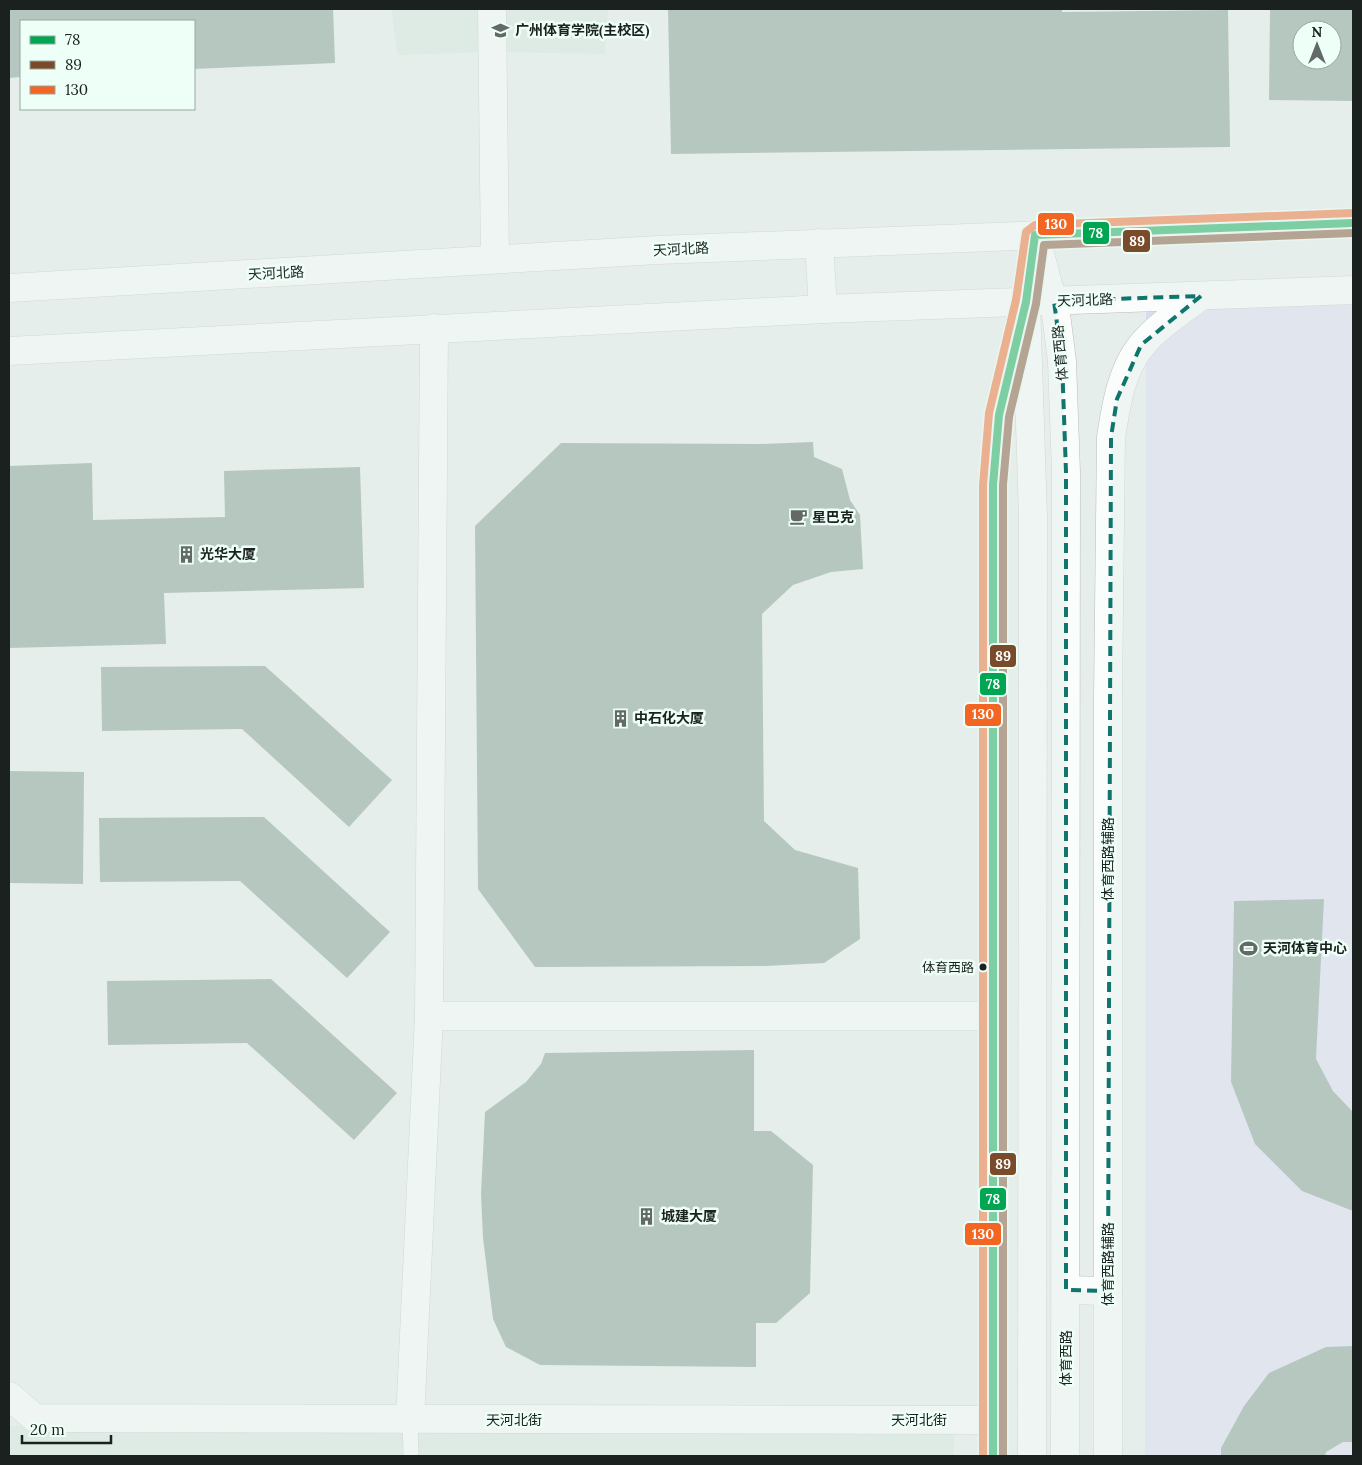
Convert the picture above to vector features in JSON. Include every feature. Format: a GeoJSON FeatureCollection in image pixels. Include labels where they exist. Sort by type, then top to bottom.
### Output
{"type":"FeatureCollection","features":[{"type":"Feature","properties":{"kind":"street"},"geometry":{"type":"LineString","coordinates":[[492,9],[496,259]]}},
{"type":"Feature","properties":{"kind":"street","name":"天河北路"},"geometry":{"type":"LineString","coordinates":[[9,288],[496,259],[819,243],[1353,223]]}},
{"type":"Feature","properties":{"kind":"street"},"geometry":{"type":"LineString","coordinates":[[993,1456],[991,1016],[994,476],[1000,415],[1026,302],[1035,235]]}},
{"type":"Feature","properties":{"kind":"street","name":"体育西路"},"geometry":{"type":"LineString","coordinates":[[1035,235],[1054,301],[1062,361],[1066,472],[1065,1456]]}},
{"type":"Feature","properties":{"kind":"street"},"geometry":{"type":"LineString","coordinates":[[819,243],[823,309]]}},
{"type":"Feature","properties":{"kind":"street","name":"天河北路"},"geometry":{"type":"LineString","coordinates":[[9,351],[823,309],[1353,290]]}},
{"type":"Feature","properties":{"kind":"street","name":"体育西路辅路"},"geometry":{"type":"LineString","coordinates":[[1108,1456],[1108,685],[1111,437],[1120,390],[1126,373],[1141,345],[1159,328],[1201,296]]}},
{"type":"Feature","properties":{"kind":"street"},"geometry":{"type":"LineString","coordinates":[[1026,302],[1033,516],[1032,1456]]}},
{"type":"Feature","properties":{"kind":"street"},"geometry":{"type":"LineString","coordinates":[[410,1420],[429,1016],[434,328]]}},
{"type":"Feature","properties":{"kind":"street"},"geometry":{"type":"LineString","coordinates":[[429,1016],[991,1016]]}},
{"type":"Feature","properties":{"kind":"street"},"geometry":{"type":"LineString","coordinates":[[1066,1290],[1108,1291]]}},
{"type":"Feature","properties":{"kind":"street","name":"天河北街"},"geometry":{"type":"LineString","coordinates":[[9,1396],[35,1418],[993,1420]]}},
{"type":"Feature","properties":{"kind":"lane"},"geometry":{"type":"LineString","coordinates":[[410,1420],[411,1456]]}},
{"type":"Feature","properties":{"kind":"highlighted area"},"geometry":{"type":"Polygon","coordinates":[[[1201,296],[1141,345],[1117,399],[1111,437],[1108,1291],[1066,1290],[1066,472],[1062,361],[1054,301],[1201,296]]]}},
{"type":"Feature","properties":{"kind":"shaded area","name":"广州体育学院(主校区)"},"geometry":{"type":"Polygon","coordinates":[[[391,9],[608,9],[605,54],[493,52],[398,55],[391,9]]]}},
{"type":"Feature","properties":{"kind":"shaded area","name":"天河体育中心"},"geometry":{"type":"Polygon","coordinates":[[[1353,283],[1353,1456],[1145,1456],[1146,289],[1353,283]]]}},
{"type":"Feature","properties":{"kind":"shaded area"},"geometry":{"type":"Polygon","coordinates":[[[9,1426],[954,1433],[954,1456],[9,1456],[9,1426]]]}},
{"type":"Feature","properties":{"kind":"building"},"geometry":{"type":"Polygon","coordinates":[[[9,9],[333,9],[335,63],[195,69],[195,20],[20,20],[20,77],[9,78],[9,9]]]}},
{"type":"Feature","properties":{"kind":"building"},"geometry":{"type":"Polygon","coordinates":[[[668,9],[1062,9],[1062,12],[1228,10],[1230,147],[671,154],[668,9]]]}},
{"type":"Feature","properties":{"kind":"building"},"geometry":{"type":"Polygon","coordinates":[[[1270,9],[1353,9],[1353,101],[1269,100],[1270,9]]]}},
{"type":"Feature","properties":{"kind":"building","name":"中石化大厦"},"geometry":{"type":"Polygon","coordinates":[[[813,442],[814,457],[842,469],[850,500],[860,515],[863,569],[831,572],[793,585],[762,614],[764,821],[795,850],[858,868],[860,939],[824,963],[766,966],[535,967],[478,889],[475,526],[561,443],[760,444],[813,442]]]}},
{"type":"Feature","properties":{"kind":"building","name":"光华大厦"},"geometry":{"type":"Polygon","coordinates":[[[92,463],[93,520],[225,517],[224,471],[360,467],[364,588],[164,593],[166,644],[9,648],[9,466],[92,463]]]}},
{"type":"Feature","properties":{"kind":"building"},"geometry":{"type":"Polygon","coordinates":[[[265,666],[392,780],[349,827],[242,729],[102,731],[101,667],[265,666]]]}},
{"type":"Feature","properties":{"kind":"building"},"geometry":{"type":"Polygon","coordinates":[[[9,771],[84,772],[83,884],[9,883],[9,771]]]}},
{"type":"Feature","properties":{"kind":"building"},"geometry":{"type":"Polygon","coordinates":[[[264,817],[390,932],[347,978],[240,881],[100,882],[99,818],[264,817]]]}},
{"type":"Feature","properties":{"kind":"building"},"geometry":{"type":"Polygon","coordinates":[[[1324,899],[1316,1059],[1333,1091],[1353,1112],[1353,1211],[1302,1191],[1255,1144],[1231,1082],[1234,901],[1324,899]]]}},
{"type":"Feature","properties":{"kind":"building"},"geometry":{"type":"Polygon","coordinates":[[[271,979],[397,1093],[354,1140],[247,1043],[108,1045],[107,981],[271,979]]]}},
{"type":"Feature","properties":{"kind":"building","name":"城建大厦"},"geometry":{"type":"Polygon","coordinates":[[[754,1050],[754,1131],[771,1131],[813,1165],[810,1293],[776,1323],[756,1323],[756,1367],[540,1365],[506,1347],[493,1319],[483,1238],[481,1194],[485,1112],[526,1082],[541,1064],[545,1053],[754,1050]]]}},
{"type":"Feature","properties":{"kind":"building"},"geometry":{"type":"Polygon","coordinates":[[[1353,1346],[1353,1442],[1343,1442],[1326,1452],[1325,1456],[1221,1456],[1221,1448],[1244,1406],[1269,1373],[1326,1347],[1353,1346]]]}},
{"type":"Feature","properties":{"kind":"transit line","name":"130"},"geometry":{"type":"LineString","coordinates":[[983,1456],[983,485],[989,413],[1016,300],[1026,232],[1035,225],[1353,213]]}},
{"type":"Feature","properties":{"kind":"transit line","name":"78"},"geometry":{"type":"LineString","coordinates":[[993,1456],[993,485],[999,415],[1026,302],[1035,235],[1353,223]]}},
{"type":"Feature","properties":{"kind":"transit line","name":"89"},"geometry":{"type":"LineString","coordinates":[[1003,1456],[1003,485],[1009,417],[1036,304],[1044,245],[1353,233]]}},
{"type":"Feature","properties":{"kind":"place","name":"广州体育学院(主校区)"},"geometry":{"type":"Point","coordinates":[501,30]}},
{"type":"Feature","properties":{"kind":"place","name":"星巴克"},"geometry":{"type":"Point","coordinates":[798,517]}},
{"type":"Feature","properties":{"kind":"place","name":"光华大厦"},"geometry":{"type":"Point","coordinates":[186,554]}},
{"type":"Feature","properties":{"kind":"place","name":"中石化大厦"},"geometry":{"type":"Point","coordinates":[620,718]}},
{"type":"Feature","properties":{"kind":"place","name":"天河体育中心"},"geometry":{"type":"Point","coordinates":[1249,948]}},
{"type":"Feature","properties":{"kind":"place","name":"体育西路"},"geometry":{"type":"Point","coordinates":[983,967]}},
{"type":"Feature","properties":{"kind":"place","name":"城建大厦"},"geometry":{"type":"Point","coordinates":[647,1216]}}]}
